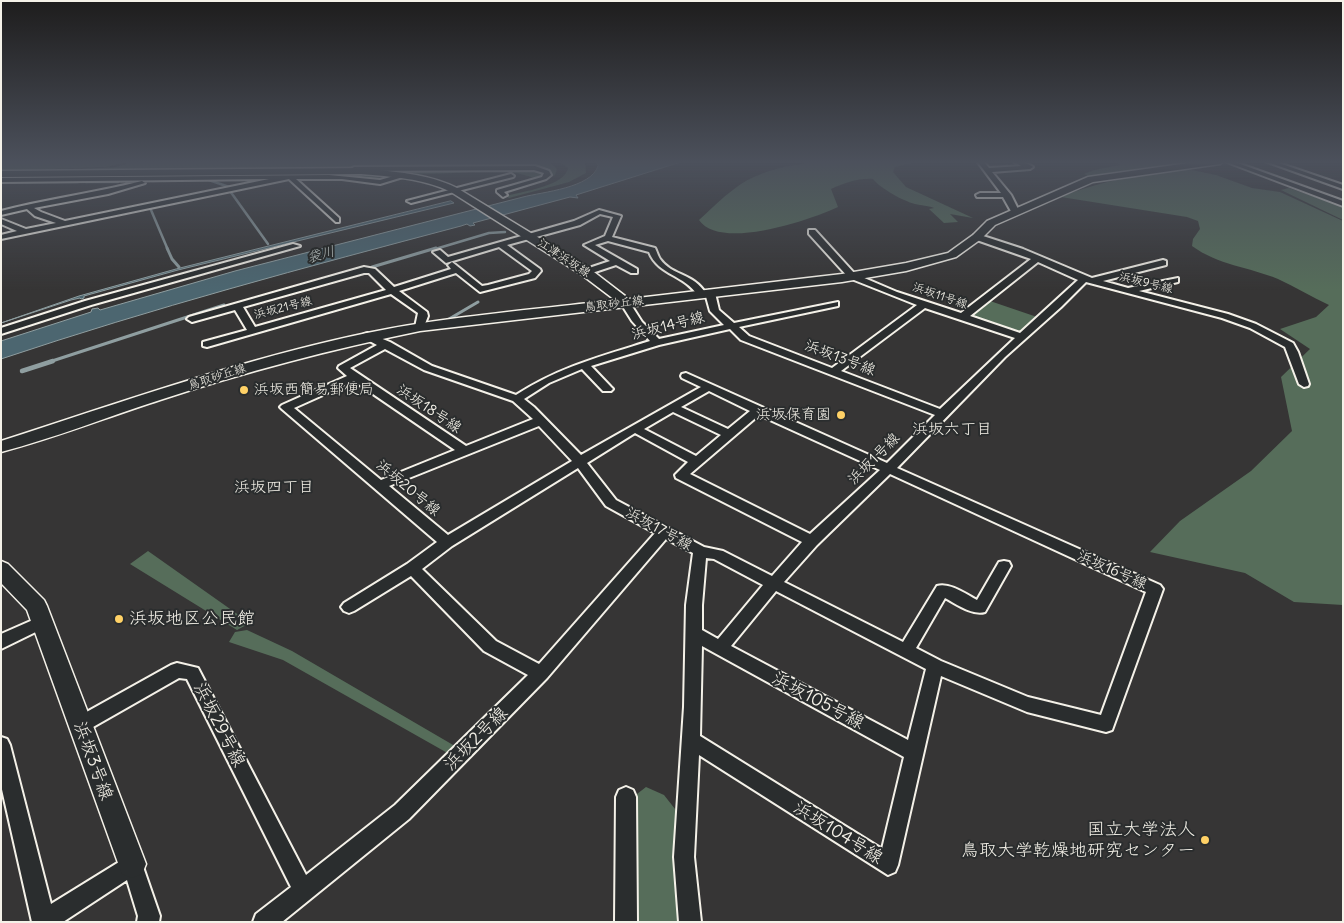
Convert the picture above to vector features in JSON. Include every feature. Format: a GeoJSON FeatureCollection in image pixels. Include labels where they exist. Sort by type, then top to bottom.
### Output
{"type":"FeatureCollection","features":[{"type":"Feature","properties":{"kind":"main road","name":"江津浜坂線"},"geometry":{"type":"LineString","coordinates":[[477,204],[586,272],[626,302]]}},
{"type":"Feature","properties":{"kind":"main road","name":"鳥取砂丘線"},"geometry":{"type":"LineString","coordinates":[[1,447],[270,360],[368,336],[420,327],[852,276],[934,260],[952,254],[977,237],[991,223],[1031,204]]}},
{"type":"Feature","properties":{"kind":"main road","name":"浜坂3号線"},"geometry":{"type":"LineString","coordinates":[[2,570],[36,606],[132,864]]}},
{"type":"Feature","properties":{"kind":"street"},"geometry":{"type":"LineString","coordinates":[[1,213],[38,204]]}},
{"type":"Feature","properties":{"kind":"street"},"geometry":{"type":"LineString","coordinates":[[1,237],[156,204]]}},
{"type":"Feature","properties":{"kind":"street"},"geometry":{"type":"LineString","coordinates":[[319,204],[336,220]]}},
{"type":"Feature","properties":{"kind":"street"},"geometry":{"type":"LineString","coordinates":[[1011,204],[1014,211]]}},
{"type":"Feature","properties":{"kind":"street"},"geometry":{"type":"LineString","coordinates":[[27,206],[38,214],[62,223]]}},
{"type":"Feature","properties":{"kind":"street"},"geometry":{"type":"LineString","coordinates":[[446,260],[577,222],[599,212],[617,216],[608,238]]}},
{"type":"Feature","properties":{"kind":"street"},"geometry":{"type":"LineString","coordinates":[[1,221],[25,232]]}},
{"type":"Feature","properties":{"kind":"street"},"geometry":{"type":"LineString","coordinates":[[812,232],[852,276]]}},
{"type":"Feature","properties":{"kind":"street"},"geometry":{"type":"LineString","coordinates":[[977,237],[1037,258],[1088,280],[1163,263]]}},
{"type":"Feature","properties":{"kind":"street"},"geometry":{"type":"LineString","coordinates":[[634,271],[588,245],[608,238],[652,250],[656,260],[694,284],[706,294]]}},
{"type":"Feature","properties":{"kind":"street"},"geometry":{"type":"LineString","coordinates":[[437,252],[480,289],[532,276],[537,271],[500,244]]}},
{"type":"Feature","properties":{"kind":"street"},"geometry":{"type":"LineString","coordinates":[[1,331],[88,303],[296,246]]}},
{"type":"Feature","properties":{"kind":"street"},"geometry":{"type":"LineString","coordinates":[[963,317],[1037,258]]}},
{"type":"Feature","properties":{"kind":"street"},"geometry":{"type":"LineString","coordinates":[[586,272],[617,262]]}},
{"type":"Feature","properties":{"kind":"street","name":"浜坂21号線"},"geometry":{"type":"LineString","coordinates":[[420,327],[423,316],[422,312],[393,291],[372,271],[364,270],[237,306],[253,331],[393,291],[457,270]]}},
{"type":"Feature","properties":{"kind":"street","name":"浜坂11号線"},"geometry":{"type":"LineString","coordinates":[[852,276],[924,304],[1022,337]]}},
{"type":"Feature","properties":{"kind":"street","name":"浜坂9号線"},"geometry":{"type":"LineString","coordinates":[[1088,280],[1254,326],[1288,345],[1294,355]]}},
{"type":"Feature","properties":{"kind":"street","name":"浜坂1号線"},"geometry":{"type":"LineString","coordinates":[[720,648],[773,584],[812,541],[1022,337],[1088,280]]}},
{"type":"Feature","properties":{"kind":"street"},"geometry":{"type":"LineString","coordinates":[[1128,291],[1175,280]]}},
{"type":"Feature","properties":{"kind":"street","name":"浜坂13号線"},"geometry":{"type":"LineString","coordinates":[[706,294],[715,311],[745,338],[942,414]]}},
{"type":"Feature","properties":{"kind":"street"},"geometry":{"type":"LineString","coordinates":[[626,302],[632,316],[640,327],[657,342]]}},
{"type":"Feature","properties":{"kind":"street","name":"浜坂14号線"},"geometry":{"type":"LineString","coordinates":[[517,399],[545,381],[584,365],[657,342],[834,304]]}},
{"type":"Feature","properties":{"kind":"street"},"geometry":{"type":"LineString","coordinates":[[834,371],[924,304]]}},
{"type":"Feature","properties":{"kind":"street"},"geometry":{"type":"LineString","coordinates":[[192,318],[237,306]]}},
{"type":"Feature","properties":{"kind":"street"},"geometry":{"type":"LineString","coordinates":[[207,344],[253,331]]}},
{"type":"Feature","properties":{"kind":"street","name":"浜坂17号線"},"geometry":{"type":"LineString","coordinates":[[368,336],[428,368],[517,399],[530,409],[580,461],[611,503],[700,552],[694,605],[691,740],[684,857],[690,922]]}},
{"type":"Feature","properties":{"kind":"street"},"geometry":{"type":"LineString","coordinates":[[354,377],[343,368],[386,344]]}},
{"type":"Feature","properties":{"kind":"street"},"geometry":{"type":"LineString","coordinates":[[1283,363],[1294,355],[1304,384]]}},
{"type":"Feature","properties":{"kind":"street"},"geometry":{"type":"LineString","coordinates":[[584,365],[607,389]]}},
{"type":"Feature","properties":{"kind":"street","name":"浜坂16号線"},"geometry":{"type":"LineString","coordinates":[[686,376],[1155,589],[1106,724],[1027,704],[935,666],[718,555],[700,552]]}},
{"type":"Feature","properties":{"kind":"street","name":"浜坂18号線"},"geometry":{"type":"LineString","coordinates":[[354,377],[464,451]]}},
{"type":"Feature","properties":{"kind":"street","name":"浜坂20号線"},"geometry":{"type":"LineString","coordinates":[[354,377],[286,407],[447,542]]}},
{"type":"Feature","properties":{"kind":"street"},"geometry":{"type":"LineString","coordinates":[[349,607],[412,568],[447,542],[637,427],[709,386]]}},
{"type":"Feature","properties":{"kind":"street"},"geometry":{"type":"LineString","coordinates":[[672,407],[729,434]]}},
{"type":"Feature","properties":{"kind":"street"},"geometry":{"type":"LineString","coordinates":[[758,410],[681,475],[812,541]]}},
{"type":"Feature","properties":{"kind":"street"},"geometry":{"type":"LineString","coordinates":[[380,485],[540,421]]}},
{"type":"Feature","properties":{"kind":"street"},"geometry":{"type":"LineString","coordinates":[[637,427],[639,431],[697,462]]}},
{"type":"Feature","properties":{"kind":"street","name":"浜坂2号線"},"geometry":{"type":"LineString","coordinates":[[264,922],[402,812],[472,744],[541,673],[664,532]]}},
{"type":"Feature","properties":{"kind":"street"},"geometry":{"type":"LineString","coordinates":[[906,651],[942,590],[980,608],[1004,566]]}},
{"type":"Feature","properties":{"kind":"street"},"geometry":{"type":"LineString","coordinates":[[412,568],[490,646],[541,673]]}},
{"type":"Feature","properties":{"kind":"street"},"geometry":{"type":"LineString","coordinates":[[1,642],[42,622]]}},
{"type":"Feature","properties":{"kind":"street"},"geometry":{"type":"LineString","coordinates":[[694,634],[720,648]]}},
{"type":"Feature","properties":{"kind":"street","name":"浜坂105号線"},"geometry":{"type":"LineString","coordinates":[[720,648],[915,753]]}},
{"type":"Feature","properties":{"kind":"street","name":"浜坂104号線"},"geometry":{"type":"LineString","coordinates":[[691,740],[888,865],[935,666]]}},
{"type":"Feature","properties":{"kind":"street","name":"浜坂29号線"},"geometry":{"type":"LineString","coordinates":[[80,725],[177,670],[192,672],[303,890]]}},
{"type":"Feature","properties":{"kind":"street"},"geometry":{"type":"LineString","coordinates":[[1,745],[44,922],[132,864],[149,916],[148,922]]}},
{"type":"Feature","properties":{"kind":"street"},"geometry":{"type":"LineString","coordinates":[[626,797],[626,922]]}},
{"type":"Feature","properties":{"kind":"green space"},"geometry":{"type":"Polygon","coordinates":[[[716,204],[837,204],[838,207],[787,225],[745,233],[726,233],[710,229],[699,220],[716,204]]]}},
{"type":"Feature","properties":{"kind":"green space"},"geometry":{"type":"Polygon","coordinates":[[[916,204],[943,204],[973,218],[950,214],[958,222],[944,223],[929,209],[934,208],[916,204]]]}},
{"type":"Feature","properties":{"kind":"green space"},"geometry":{"type":"Polygon","coordinates":[[[1106,204],[1306,204],[1343,221],[1343,605],[1294,602],[1245,573],[1150,552],[1180,521],[1251,471],[1292,431],[1281,377],[1310,349],[1280,329],[1316,317],[1329,305],[1278,279],[1223,262],[1192,246],[1193,239],[1200,229],[1198,221],[1187,217],[1106,204]]]}},
{"type":"Feature","properties":{"kind":"green space"},"geometry":{"type":"Polygon","coordinates":[[[1310,204],[1335,204],[1343,207],[1343,220],[1310,204]]]}},
{"type":"Feature","properties":{"kind":"green space"},"geometry":{"type":"Polygon","coordinates":[[[990,301],[1037,317],[1020,332],[1014,332],[975,319],[973,315],[990,301]]]}},
{"type":"Feature","properties":{"kind":"green space"},"geometry":{"type":"Polygon","coordinates":[[[148,551],[250,623],[237,630],[130,564],[148,551]]]}},
{"type":"Feature","properties":{"kind":"green space"},"geometry":{"type":"Polygon","coordinates":[[[247,630],[292,651],[460,749],[451,755],[283,660],[229,642],[235,632],[247,630]]]}},
{"type":"Feature","properties":{"kind":"green space"},"geometry":{"type":"Polygon","coordinates":[[[646,787],[664,795],[679,814],[680,922],[632,922],[633,811],[637,794],[646,787]]]}},
{"type":"Feature","properties":{"kind":"water"},"geometry":{"type":"Polygon","coordinates":[[[439,204],[450,204],[178,270],[84,296],[81,299],[71,300],[1,323],[79,296],[176,269],[439,204]]]}},
{"type":"Feature","properties":{"kind":"water","name":"袋川"},"geometry":{"type":"Polygon","coordinates":[[[495,204],[544,204],[473,223],[475,225],[470,226],[467,224],[172,305],[1,359],[1,341],[91,312],[92,309],[98,308],[100,310],[235,271],[495,204]]]}},
{"type":"Feature","properties":{"kind":"waterway"},"geometry":{"type":"LineString","coordinates":[[239,204],[268,244]]}},
{"type":"Feature","properties":{"kind":"waterway"},"geometry":{"type":"LineString","coordinates":[[151,210],[168,250]]}},
{"type":"Feature","properties":{"kind":"waterway"},"geometry":{"type":"LineString","coordinates":[[432,250],[489,233],[505,232]]}},
{"type":"Feature","properties":{"kind":"waterway"},"geometry":{"type":"LineString","coordinates":[[167,248],[172,259],[179,267]]}},
{"type":"Feature","properties":{"kind":"waterway"},"geometry":{"type":"LineString","coordinates":[[372,267],[436,248]]}},
{"type":"Feature","properties":{"kind":"waterway"},"geometry":{"type":"LineString","coordinates":[[449,319],[478,302]]}},
{"type":"Feature","properties":{"kind":"waterway"},"geometry":{"type":"LineString","coordinates":[[49,362],[224,305]]}},
{"type":"Feature","properties":{"kind":"waterway"},"geometry":{"type":"LineString","coordinates":[[22,371],[53,361]]}},
{"type":"Feature","properties":{"kind":"place","name":"浜坂西簡易郵便局"},"geometry":{"type":"Point","coordinates":[244,390]}},
{"type":"Feature","properties":{"kind":"place","name":"浜坂保育園"},"geometry":{"type":"Point","coordinates":[841,415]}},
{"type":"Feature","properties":{"kind":"place","name":"浜坂地区公民館"},"geometry":{"type":"Point","coordinates":[119,619]}},
{"type":"Feature","properties":{"kind":"place","name":"国立大学法人 鳥取大学乾燥地研究センター"},"geometry":{"type":"Point","coordinates":[1205,840]}},
{"type":"Feature","properties":{"kind":"district","name":"浜坂六丁目"},"geometry":{"type":"Point","coordinates":[952,429]}},
{"type":"Feature","properties":{"kind":"district","name":"浜坂四丁目"},"geometry":{"type":"Point","coordinates":[274,487]}}]}
